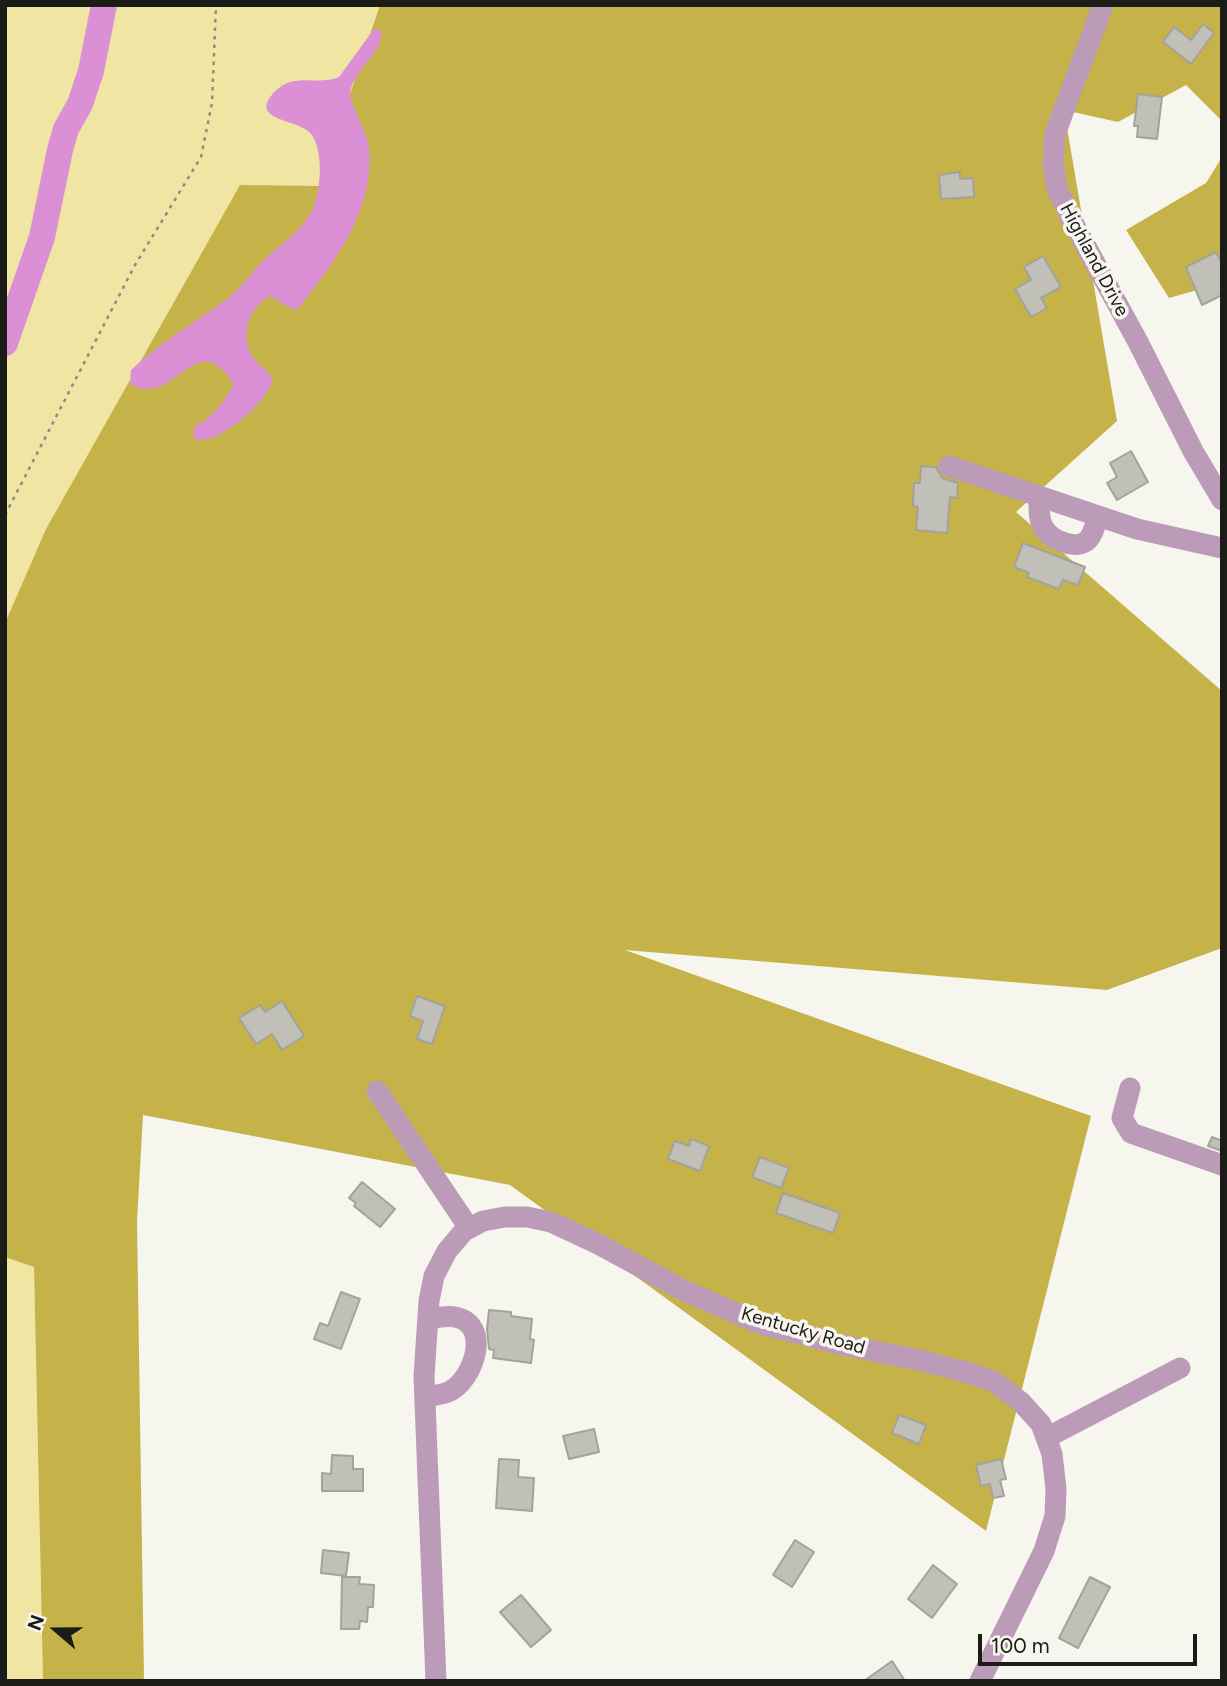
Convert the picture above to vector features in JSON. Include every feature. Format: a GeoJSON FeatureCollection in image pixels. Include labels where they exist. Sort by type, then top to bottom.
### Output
{"type":"FeatureCollection","features":[{"type":"Feature","properties":{"kind":"street","name":"Highland Drive"},"geometry":{"type":"LineString","coordinates":[[1103,5],[1055,134],[1053,164],[1058,188],[1070,217],[1193,451],[1222,500]]}},
{"type":"Feature","properties":{"kind":"street"},"geometry":{"type":"LineString","coordinates":[[949,466],[1098,517],[1156,534],[1222,548]]}},
{"type":"Feature","properties":{"kind":"street"},"geometry":{"type":"LineString","coordinates":[[1039,497],[1039,516],[1044,530],[1055,539],[1074,544],[1085,542],[1093,533],[1098,517]]}},
{"type":"Feature","properties":{"kind":"street"},"geometry":{"type":"LineString","coordinates":[[1130,1088],[1122,1118],[1131,1133],[1222,1165]]}},
{"type":"Feature","properties":{"kind":"street"},"geometry":{"type":"LineString","coordinates":[[377,1091],[469,1228],[447,1251],[434,1276],[428,1318],[425,1397],[436,1681]]}},
{"type":"Feature","properties":{"kind":"street","name":"Kentucky Road"},"geometry":{"type":"LineString","coordinates":[[469,1228],[483,1221],[505,1217],[527,1217],[551,1222],[685,1291],[761,1324],[973,1374],[995,1382],[1021,1402],[1041,1423],[1052,1454],[1056,1489],[1055,1516],[1044,1551],[980,1681]]}},
{"type":"Feature","properties":{"kind":"street"},"geometry":{"type":"LineString","coordinates":[[425,1397],[450,1392],[462,1382],[472,1364],[477,1340],[475,1331],[467,1321],[454,1316],[428,1318]]}},
{"type":"Feature","properties":{"kind":"street"},"geometry":{"type":"LineString","coordinates":[[1046,1438],[1180,1367]]}},
{"type":"Feature","properties":{"kind":"path"},"geometry":{"type":"LineString","coordinates":[[5,515],[135,265],[201,157],[212,103],[216,5]]}},
{"type":"Feature","properties":{"kind":"shaded area"},"geometry":{"type":"Polygon","coordinates":[[[5,5],[425,5],[319,186],[46,529],[5,623],[5,5]]]}},
{"type":"Feature","properties":{"kind":"shaded area"},"geometry":{"type":"Polygon","coordinates":[[[380,5],[1222,5],[1222,121],[1186,85],[1118,122],[1064,110],[1117,421],[1016,512],[1222,691],[1222,948],[1107,990],[625,950],[1091,1116],[986,1531],[510,1185],[143,1115],[137,1221],[144,1681],[43,1681],[34,1267],[5,1257],[5,623],[46,529],[240,185],[319,186],[380,5]]]}},
{"type":"Feature","properties":{"kind":"shaded area"},"geometry":{"type":"Polygon","coordinates":[[[374,29],[382,32],[380,41],[356,77],[350,93],[369,148],[366,191],[359,212],[339,252],[301,305],[294,310],[270,296],[262,301],[251,315],[247,333],[249,351],[273,379],[262,399],[230,428],[207,439],[197,440],[193,436],[195,426],[212,414],[233,386],[224,371],[206,362],[197,364],[166,383],[143,389],[130,384],[131,370],[230,297],[311,213],[319,187],[320,169],[316,142],[307,130],[273,116],[268,111],[267,104],[276,90],[290,82],[339,77],[374,29]]]}},
{"type":"Feature","properties":{"kind":"shaded area"},"geometry":{"type":"Polygon","coordinates":[[[1222,157],[1222,283],[1169,298],[1126,230],[1206,183],[1222,157]]]}},
{"type":"Feature","properties":{"kind":"shaded area"},"geometry":{"type":"Polygon","coordinates":[[[5,1257],[34,1266],[43,1681],[5,1681],[5,1257]]]}},
{"type":"Feature","properties":{"kind":"building"},"geometry":{"type":"Polygon","coordinates":[[[1203,24],[1214,33],[1191,64],[1163,42],[1174,27],[1191,40],[1203,24]]]}},
{"type":"Feature","properties":{"kind":"building"},"geometry":{"type":"Polygon","coordinates":[[[1138,94],[1162,97],[1157,139],[1137,137],[1138,126],[1134,126],[1138,94]]]}},
{"type":"Feature","properties":{"kind":"building"},"geometry":{"type":"Polygon","coordinates":[[[960,172],[960,179],[973,178],[974,197],[941,199],[939,175],[960,172]]]}},
{"type":"Feature","properties":{"kind":"building"},"geometry":{"type":"Polygon","coordinates":[[[1216,252],[1222,264],[1222,295],[1202,305],[1186,267],[1216,252]]]}},
{"type":"Feature","properties":{"kind":"building"},"geometry":{"type":"Polygon","coordinates":[[[1043,256],[1061,287],[1041,298],[1047,308],[1031,317],[1015,289],[1031,280],[1024,267],[1043,256]]]}},
{"type":"Feature","properties":{"kind":"building"},"geometry":{"type":"Polygon","coordinates":[[[1131,451],[1148,482],[1117,500],[1107,483],[1117,477],[1110,463],[1131,451]]]}},
{"type":"Feature","properties":{"kind":"building"},"geometry":{"type":"Polygon","coordinates":[[[921,466],[936,467],[942,478],[958,483],[957,498],[950,497],[947,533],[916,530],[918,507],[913,506],[914,483],[920,483],[921,466]]]}},
{"type":"Feature","properties":{"kind":"building"},"geometry":{"type":"Polygon","coordinates":[[[1023,543],[1085,567],[1078,585],[1063,580],[1059,589],[1027,577],[1029,573],[1014,567],[1023,543]]]}},
{"type":"Feature","properties":{"kind":"building"},"geometry":{"type":"Polygon","coordinates":[[[417,996],[445,1006],[432,1044],[417,1039],[423,1021],[410,1016],[417,996]]]}},
{"type":"Feature","properties":{"kind":"building"},"geometry":{"type":"Polygon","coordinates":[[[282,1001],[304,1036],[282,1050],[272,1034],[256,1044],[239,1018],[260,1005],[265,1012],[282,1001]]]}},
{"type":"Feature","properties":{"kind":"building"},"geometry":{"type":"Polygon","coordinates":[[[1212,1137],[1222,1141],[1222,1151],[1208,1146],[1212,1137]]]}},
{"type":"Feature","properties":{"kind":"building"},"geometry":{"type":"Polygon","coordinates":[[[691,1139],[709,1146],[700,1171],[668,1159],[675,1141],[689,1146],[691,1139]]]}},
{"type":"Feature","properties":{"kind":"building"},"geometry":{"type":"Polygon","coordinates":[[[760,1157],[789,1168],[781,1188],[752,1177],[760,1157]]]}},
{"type":"Feature","properties":{"kind":"building"},"geometry":{"type":"Polygon","coordinates":[[[362,1182],[395,1209],[380,1227],[354,1206],[356,1203],[349,1198],[362,1182]]]}},
{"type":"Feature","properties":{"kind":"building"},"geometry":{"type":"Polygon","coordinates":[[[783,1193],[840,1213],[833,1233],[776,1213],[783,1193]]]}},
{"type":"Feature","properties":{"kind":"building"},"geometry":{"type":"Polygon","coordinates":[[[341,1292],[360,1299],[341,1349],[314,1339],[320,1323],[328,1326],[341,1292]]]}},
{"type":"Feature","properties":{"kind":"building"},"geometry":{"type":"Polygon","coordinates":[[[489,1310],[511,1312],[511,1316],[532,1319],[530,1339],[534,1340],[531,1363],[493,1358],[494,1350],[489,1349],[487,1329],[489,1310]]]}},
{"type":"Feature","properties":{"kind":"building"},"geometry":{"type":"Polygon","coordinates":[[[899,1415],[926,1425],[919,1444],[892,1433],[899,1415]]]}},
{"type":"Feature","properties":{"kind":"building"},"geometry":{"type":"Polygon","coordinates":[[[594,1429],[599,1452],[569,1459],[563,1436],[594,1429]]]}},
{"type":"Feature","properties":{"kind":"building"},"geometry":{"type":"Polygon","coordinates":[[[332,1455],[353,1456],[353,1469],[363,1469],[363,1491],[322,1491],[322,1473],[331,1474],[332,1455]]]}},
{"type":"Feature","properties":{"kind":"building"},"geometry":{"type":"Polygon","coordinates":[[[499,1459],[519,1460],[518,1477],[534,1478],[532,1511],[496,1508],[499,1459]]]}},
{"type":"Feature","properties":{"kind":"building"},"geometry":{"type":"Polygon","coordinates":[[[1001,1459],[1006,1479],[1000,1480],[1004,1496],[993,1498],[990,1484],[981,1486],[976,1465],[1001,1459]]]}},
{"type":"Feature","properties":{"kind":"building"},"geometry":{"type":"Polygon","coordinates":[[[795,1540],[814,1552],[792,1587],[773,1575],[795,1540]]]}},
{"type":"Feature","properties":{"kind":"building"},"geometry":{"type":"Polygon","coordinates":[[[323,1550],[349,1553],[346,1576],[321,1573],[323,1550]]]}},
{"type":"Feature","properties":{"kind":"building"},"geometry":{"type":"Polygon","coordinates":[[[933,1565],[957,1584],[932,1618],[908,1599],[933,1565]]]}},
{"type":"Feature","properties":{"kind":"building"},"geometry":{"type":"Polygon","coordinates":[[[342,1577],[360,1577],[359,1584],[374,1585],[373,1607],[368,1607],[367,1622],[360,1621],[359,1629],[341,1629],[342,1577]]]}},
{"type":"Feature","properties":{"kind":"building"},"geometry":{"type":"Polygon","coordinates":[[[1090,1577],[1110,1587],[1078,1648],[1059,1638],[1090,1577]]]}},
{"type":"Feature","properties":{"kind":"building"},"geometry":{"type":"Polygon","coordinates":[[[521,1595],[551,1630],[531,1647],[500,1612],[521,1595]]]}},
{"type":"Feature","properties":{"kind":"building"},"geometry":{"type":"Polygon","coordinates":[[[892,1661],[905,1681],[864,1681],[892,1661]]]}},
{"type":"Feature","properties":{"kind":"waterway"},"geometry":{"type":"LineString","coordinates":[[5,343],[42,237],[66,129],[80,104],[91,71],[104,5]]}}]}
